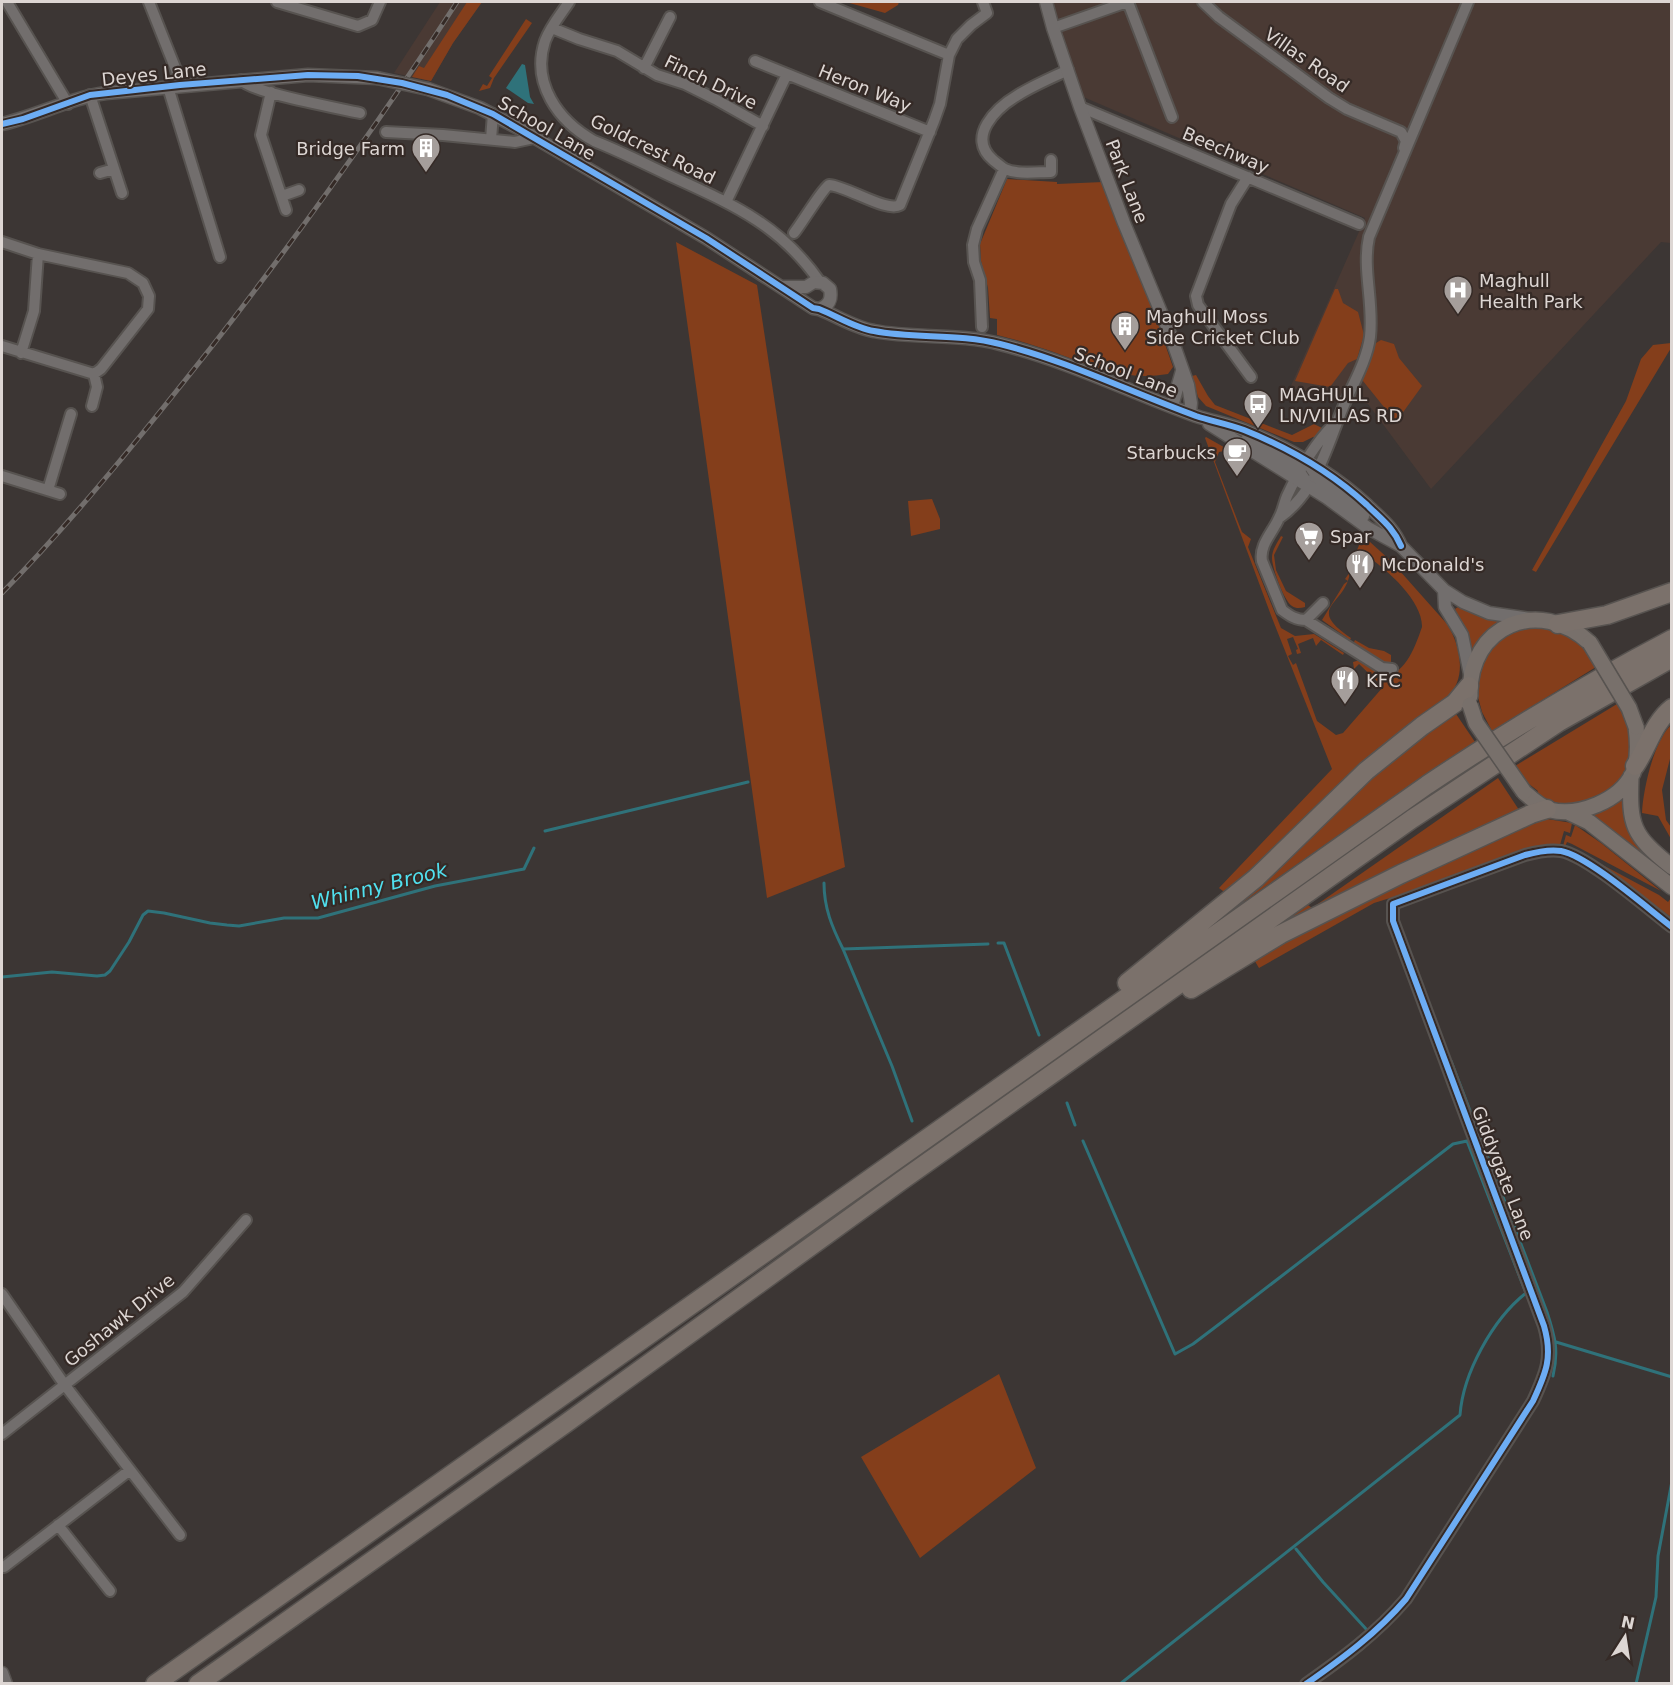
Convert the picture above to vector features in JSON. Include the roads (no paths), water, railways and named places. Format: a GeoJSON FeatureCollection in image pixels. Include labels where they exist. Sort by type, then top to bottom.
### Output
{"type":"FeatureCollection","features":[{"type":"Feature","properties":{"kind":"highway"},"geometry":{"type":"LineString","coordinates":[[1558,624],[1607,615],[1671,592]]}},
{"type":"Feature","properties":{"kind":"highway"},"geometry":{"type":"LineString","coordinates":[[155,1683],[1476,752],[1600,677],[1671,639]]}},
{"type":"Feature","properties":{"kind":"highway"},"geometry":{"type":"LineString","coordinates":[[198,1683],[1472,778],[1559,722],[1671,658]]}},
{"type":"Feature","properties":{"kind":"highway"},"geometry":{"type":"LineString","coordinates":[[997,1088],[1240,891],[1366,771],[1455,703],[1470,680]]}},
{"type":"Feature","properties":{"kind":"highway"},"geometry":{"type":"LineString","coordinates":[[1633,771],[1646,750],[1657,723],[1671,708]]}},
{"type":"Feature","properties":{"kind":"highway"},"geometry":{"type":"LineString","coordinates":[[1064,1066],[1118,1036],[1281,934],[1412,869],[1531,814],[1547,809]]}},
{"type":"Feature","properties":{"kind":"main road"},"geometry":{"type":"LineString","coordinates":[[1671,867],[1652,851],[1638,834],[1631,813],[1636,727],[1629,708],[1590,643],[1580,634],[1558,624],[1532,619],[1502,630],[1492,637],[1477,654],[1470,680],[1470,705],[1476,723],[1524,792],[1547,809],[1568,812],[1589,822],[1671,887]]}},
{"type":"Feature","properties":{"kind":"main road"},"geometry":{"type":"LineString","coordinates":[[1568,812],[1586,809],[1601,803],[1616,792],[1633,771]]}},
{"type":"Feature","properties":{"kind":"street"},"geometry":{"type":"LineString","coordinates":[[7,2],[68,104]]}},
{"type":"Feature","properties":{"kind":"street"},"geometry":{"type":"LineString","coordinates":[[149,2],[176,70],[174,86],[220,256]]}},
{"type":"Feature","properties":{"kind":"street"},"geometry":{"type":"LineString","coordinates":[[277,2],[358,26],[372,20],[380,2]]}},
{"type":"Feature","properties":{"kind":"street","name":"Goldcrest Road"},"geometry":{"type":"LineString","coordinates":[[569,2],[552,28],[544,47],[543,75],[552,104],[567,123],[594,141],[726,202],[768,226],[806,261],[812,284]]}},
{"type":"Feature","properties":{"kind":"street"},"geometry":{"type":"LineString","coordinates":[[820,2],[950,55]]}},
{"type":"Feature","properties":{"kind":"street"},"geometry":{"type":"LineString","coordinates":[[794,233],[813,208],[823,189],[830,185],[847,189],[890,207],[898,207],[940,104],[950,55],[957,39],[971,24],[987,13],[983,2]]}},
{"type":"Feature","properties":{"kind":"street","name":"Park Lane"},"geometry":{"type":"LineString","coordinates":[[1046,2],[1080,106],[1124,223],[1170,334],[1188,385],[1192,414]]}},
{"type":"Feature","properties":{"kind":"street"},"geometry":{"type":"LineString","coordinates":[[1053,28],[1127,2],[1173,117]]}},
{"type":"Feature","properties":{"kind":"street","name":"Villas Road"},"geometry":{"type":"LineString","coordinates":[[1203,2],[1219,17],[1329,98],[1347,109],[1401,132]]}},
{"type":"Feature","properties":{"kind":"street"},"geometry":{"type":"LineString","coordinates":[[1279,518],[1292,509],[1318,470],[1369,343],[1371,302],[1366,248],[1369,237],[1468,2]]}},
{"type":"Feature","properties":{"kind":"street","name":"Finch Drive"},"geometry":{"type":"LineString","coordinates":[[644,68],[670,17]]}},
{"type":"Feature","properties":{"kind":"street","name":"Finch Drive"},"geometry":{"type":"LineString","coordinates":[[552,28],[617,51],[644,68],[715,99],[763,126]]}},
{"type":"Feature","properties":{"kind":"street","name":"Heron Way"},"geometry":{"type":"LineString","coordinates":[[755,61],[930,132]]}},
{"type":"Feature","properties":{"kind":"street"},"geometry":{"type":"LineString","coordinates":[[1052,160],[1051,172],[1004,169],[991,158],[984,148],[982,137],[986,123],[1016,96],[1068,70]]}},
{"type":"Feature","properties":{"kind":"street"},"geometry":{"type":"LineString","coordinates":[[726,202],[788,74]]}},
{"type":"Feature","properties":{"kind":"street","name":"School Lane"},"geometry":{"type":"LineString","coordinates":[[241,80],[308,75],[377,78],[428,89],[493,114],[706,238],[813,308],[871,331],[965,338],[998,343],[1066,364],[1192,414],[1241,429],[1287,449],[1351,491],[1394,531],[1401,546]]}},
{"type":"Feature","properties":{"kind":"street","name":"Deyes Lane"},"geometry":{"type":"LineString","coordinates":[[2,124],[23,119],[90,95],[241,80],[246,85],[271,92],[360,113]]}},
{"type":"Feature","properties":{"kind":"street"},"geometry":{"type":"LineString","coordinates":[[271,92],[261,135],[286,210]]}},
{"type":"Feature","properties":{"kind":"street"},"geometry":{"type":"LineString","coordinates":[[90,95],[122,193]]}},
{"type":"Feature","properties":{"kind":"street","name":"Beechway"},"geometry":{"type":"LineString","coordinates":[[1080,106],[1359,224]]}},
{"type":"Feature","properties":{"kind":"street"},"geometry":{"type":"LineString","coordinates":[[490,139],[493,114]]}},
{"type":"Feature","properties":{"kind":"street"},"geometry":{"type":"LineString","coordinates":[[1404,152],[1406,141],[1401,132],[1408,132],[1414,128]]}},
{"type":"Feature","properties":{"kind":"street"},"geometry":{"type":"LineString","coordinates":[[386,132],[515,142],[534,138]]}},
{"type":"Feature","properties":{"kind":"street"},"geometry":{"type":"LineString","coordinates":[[100,173],[114,169]]}},
{"type":"Feature","properties":{"kind":"street"},"geometry":{"type":"LineString","coordinates":[[982,327],[980,280],[974,262],[973,245],[977,230],[1004,169]]}},
{"type":"Feature","properties":{"kind":"street"},"geometry":{"type":"LineString","coordinates":[[1248,177],[1231,204],[1196,296],[1198,305],[1251,377]]}},
{"type":"Feature","properties":{"kind":"street"},"geometry":{"type":"LineString","coordinates":[[282,196],[299,190]]}},
{"type":"Feature","properties":{"kind":"street"},"geometry":{"type":"LineString","coordinates":[[2,242],[38,254],[128,273],[143,283],[148,293],[149,303],[146,312],[101,369],[94,374]]}},
{"type":"Feature","properties":{"kind":"street"},"geometry":{"type":"LineString","coordinates":[[21,353],[34,310],[38,254]]}},
{"type":"Feature","properties":{"kind":"street"},"geometry":{"type":"LineString","coordinates":[[806,303],[804,294],[812,284],[830,289],[831,299],[852,323]]}},
{"type":"Feature","properties":{"kind":"street","name":"School Lane"},"geometry":{"type":"LineString","coordinates":[[782,287],[812,284]]}},
{"type":"Feature","properties":{"kind":"street"},"geometry":{"type":"LineString","coordinates":[[819,309],[826,306],[831,299]]}},
{"type":"Feature","properties":{"kind":"street"},"geometry":{"type":"LineString","coordinates":[[2,346],[94,374]]}},
{"type":"Feature","properties":{"kind":"street"},"geometry":{"type":"LineString","coordinates":[[1172,406],[1182,371]]}},
{"type":"Feature","properties":{"kind":"street"},"geometry":{"type":"LineString","coordinates":[[92,406],[97,387],[94,374]]}},
{"type":"Feature","properties":{"kind":"street"},"geometry":{"type":"LineString","coordinates":[[48,490],[71,414]]}},
{"type":"Feature","properties":{"kind":"street","name":"School Lane"},"geometry":{"type":"LineString","coordinates":[[1192,414],[1298,476],[1308,486],[1379,534],[1401,546]]}},
{"type":"Feature","properties":{"kind":"street"},"geometry":{"type":"LineString","coordinates":[[1337,419],[1321,437],[1298,476],[1265,542],[1261,554],[1262,561],[1282,610],[1296,619],[1306,620],[1382,668],[1392,669]]}},
{"type":"Feature","properties":{"kind":"street","name":"School Lane"},"geometry":{"type":"LineString","coordinates":[[1218,422],[1292,462],[1298,476]]}},
{"type":"Feature","properties":{"kind":"street"},"geometry":{"type":"LineString","coordinates":[[68,426],[80,430]]}},
{"type":"Feature","properties":{"kind":"street","name":"School Lane"},"geometry":{"type":"LineString","coordinates":[[1318,470],[1323,484],[1359,511],[1379,534]]}},
{"type":"Feature","properties":{"kind":"street"},"geometry":{"type":"LineString","coordinates":[[2,476],[60,494]]}},
{"type":"Feature","properties":{"kind":"street"},"geometry":{"type":"LineString","coordinates":[[1401,546],[1444,590],[1480,610],[1532,619]]}},
{"type":"Feature","properties":{"kind":"street"},"geometry":{"type":"LineString","coordinates":[[1444,590],[1445,607],[1462,635],[1470,680]]}},
{"type":"Feature","properties":{"kind":"street"},"geometry":{"type":"LineString","coordinates":[[1306,620],[1323,603]]}},
{"type":"Feature","properties":{"kind":"street","name":"Giddygate Lane"},"geometry":{"type":"LineString","coordinates":[[1306,1683],[1366,1640],[1388,1621],[1406,1599],[1533,1401],[1544,1377],[1549,1352],[1544,1326],[1393,921],[1393,904],[1525,855],[1539,851],[1560,851],[1574,855],[1601,873],[1671,927]]}},
{"type":"Feature","properties":{"kind":"street","name":"Goshawk Drive"},"geometry":{"type":"LineString","coordinates":[[2,1434],[183,1292],[246,1220]]}},
{"type":"Feature","properties":{"kind":"street"},"geometry":{"type":"LineString","coordinates":[[2,1294],[64,1384],[180,1535]]}},
{"type":"Feature","properties":{"kind":"street"},"geometry":{"type":"LineString","coordinates":[[4,1567],[130,1470]]}},
{"type":"Feature","properties":{"kind":"street"},"geometry":{"type":"LineString","coordinates":[[58,1525],[110,1591]]}},
{"type":"Feature","properties":{"kind":"street"},"geometry":{"type":"LineString","coordinates":[[2,1673],[6,1683]]}},
{"type":"Feature","properties":{"kind":"water"},"geometry":{"type":"Polygon","coordinates":[[[522,64],[525,65],[530,97],[534,104],[528,103],[506,88],[522,64]]]}},
{"type":"Feature","properties":{"kind":"waterway"},"geometry":{"type":"LineString","coordinates":[[545,831],[748,782]]}},
{"type":"Feature","properties":{"kind":"waterway","name":"Whinny Brook"},"geometry":{"type":"LineString","coordinates":[[2,977],[52,972],[105,975],[110,971],[143,915],[148,911],[239,926],[284,918],[318,918],[435,886],[524,869],[534,848]]}},
{"type":"Feature","properties":{"kind":"waterway"},"geometry":{"type":"LineString","coordinates":[[824,883],[829,917],[843,949]]}},
{"type":"Feature","properties":{"kind":"waterway"},"geometry":{"type":"LineString","coordinates":[[998,943],[1004,943],[1039,1035]]}},
{"type":"Feature","properties":{"kind":"waterway"},"geometry":{"type":"LineString","coordinates":[[912,1121],[892,1066],[843,949],[988,944]]}},
{"type":"Feature","properties":{"kind":"waterway"},"geometry":{"type":"LineString","coordinates":[[1451,1061],[1547,1312],[1555,1344],[1556,1359],[1553,1376]]}},
{"type":"Feature","properties":{"kind":"waterway"},"geometry":{"type":"LineString","coordinates":[[1067,1103],[1075,1125]]}},
{"type":"Feature","properties":{"kind":"waterway"},"geometry":{"type":"LineString","coordinates":[[1083,1141],[1175,1354],[1193,1344],[1453,1144],[1467,1141],[1526,1293],[1502,1317],[1482,1348],[1467,1382],[1460,1415],[1120,1684]]}},
{"type":"Feature","properties":{"kind":"waterway"},"geometry":{"type":"LineString","coordinates":[[1556,1342],[1672,1377]]}},
{"type":"Feature","properties":{"kind":"waterway"},"geometry":{"type":"LineString","coordinates":[[1636,1684],[1656,1597],[1658,1556],[1672,1481]]}},
{"type":"Feature","properties":{"kind":"waterway"},"geometry":{"type":"LineString","coordinates":[[1296,1549],[1367,1630]]}},
{"type":"Feature","properties":{"kind":"railway"},"geometry":{"type":"LineString","coordinates":[[2,593],[137,441],[213,345],[339,176],[457,2]]}},
{"type":"Feature","properties":{"kind":"place","name":"Bridge Farm"},"geometry":{"type":"Point","coordinates":[426,174]}},
{"type":"Feature","properties":{"kind":"place","name":"Maghull Health Park"},"geometry":{"type":"Point","coordinates":[1458,316]}},
{"type":"Feature","properties":{"kind":"place","name":"Maghull Moss Side Cricket Club"},"geometry":{"type":"Point","coordinates":[1125,352]}},
{"type":"Feature","properties":{"kind":"place","name":"MAGHULL LN/VILLAS RD"},"geometry":{"type":"Point","coordinates":[1258,430]}},
{"type":"Feature","properties":{"kind":"place","name":"Starbucks"},"geometry":{"type":"Point","coordinates":[1237,478]}},
{"type":"Feature","properties":{"kind":"place","name":"Spar"},"geometry":{"type":"Point","coordinates":[1309,562]}},
{"type":"Feature","properties":{"kind":"place","name":"McDonald's"},"geometry":{"type":"Point","coordinates":[1360,590]}},
{"type":"Feature","properties":{"kind":"place","name":"KFC"},"geometry":{"type":"Point","coordinates":[1345,706]}}]}
